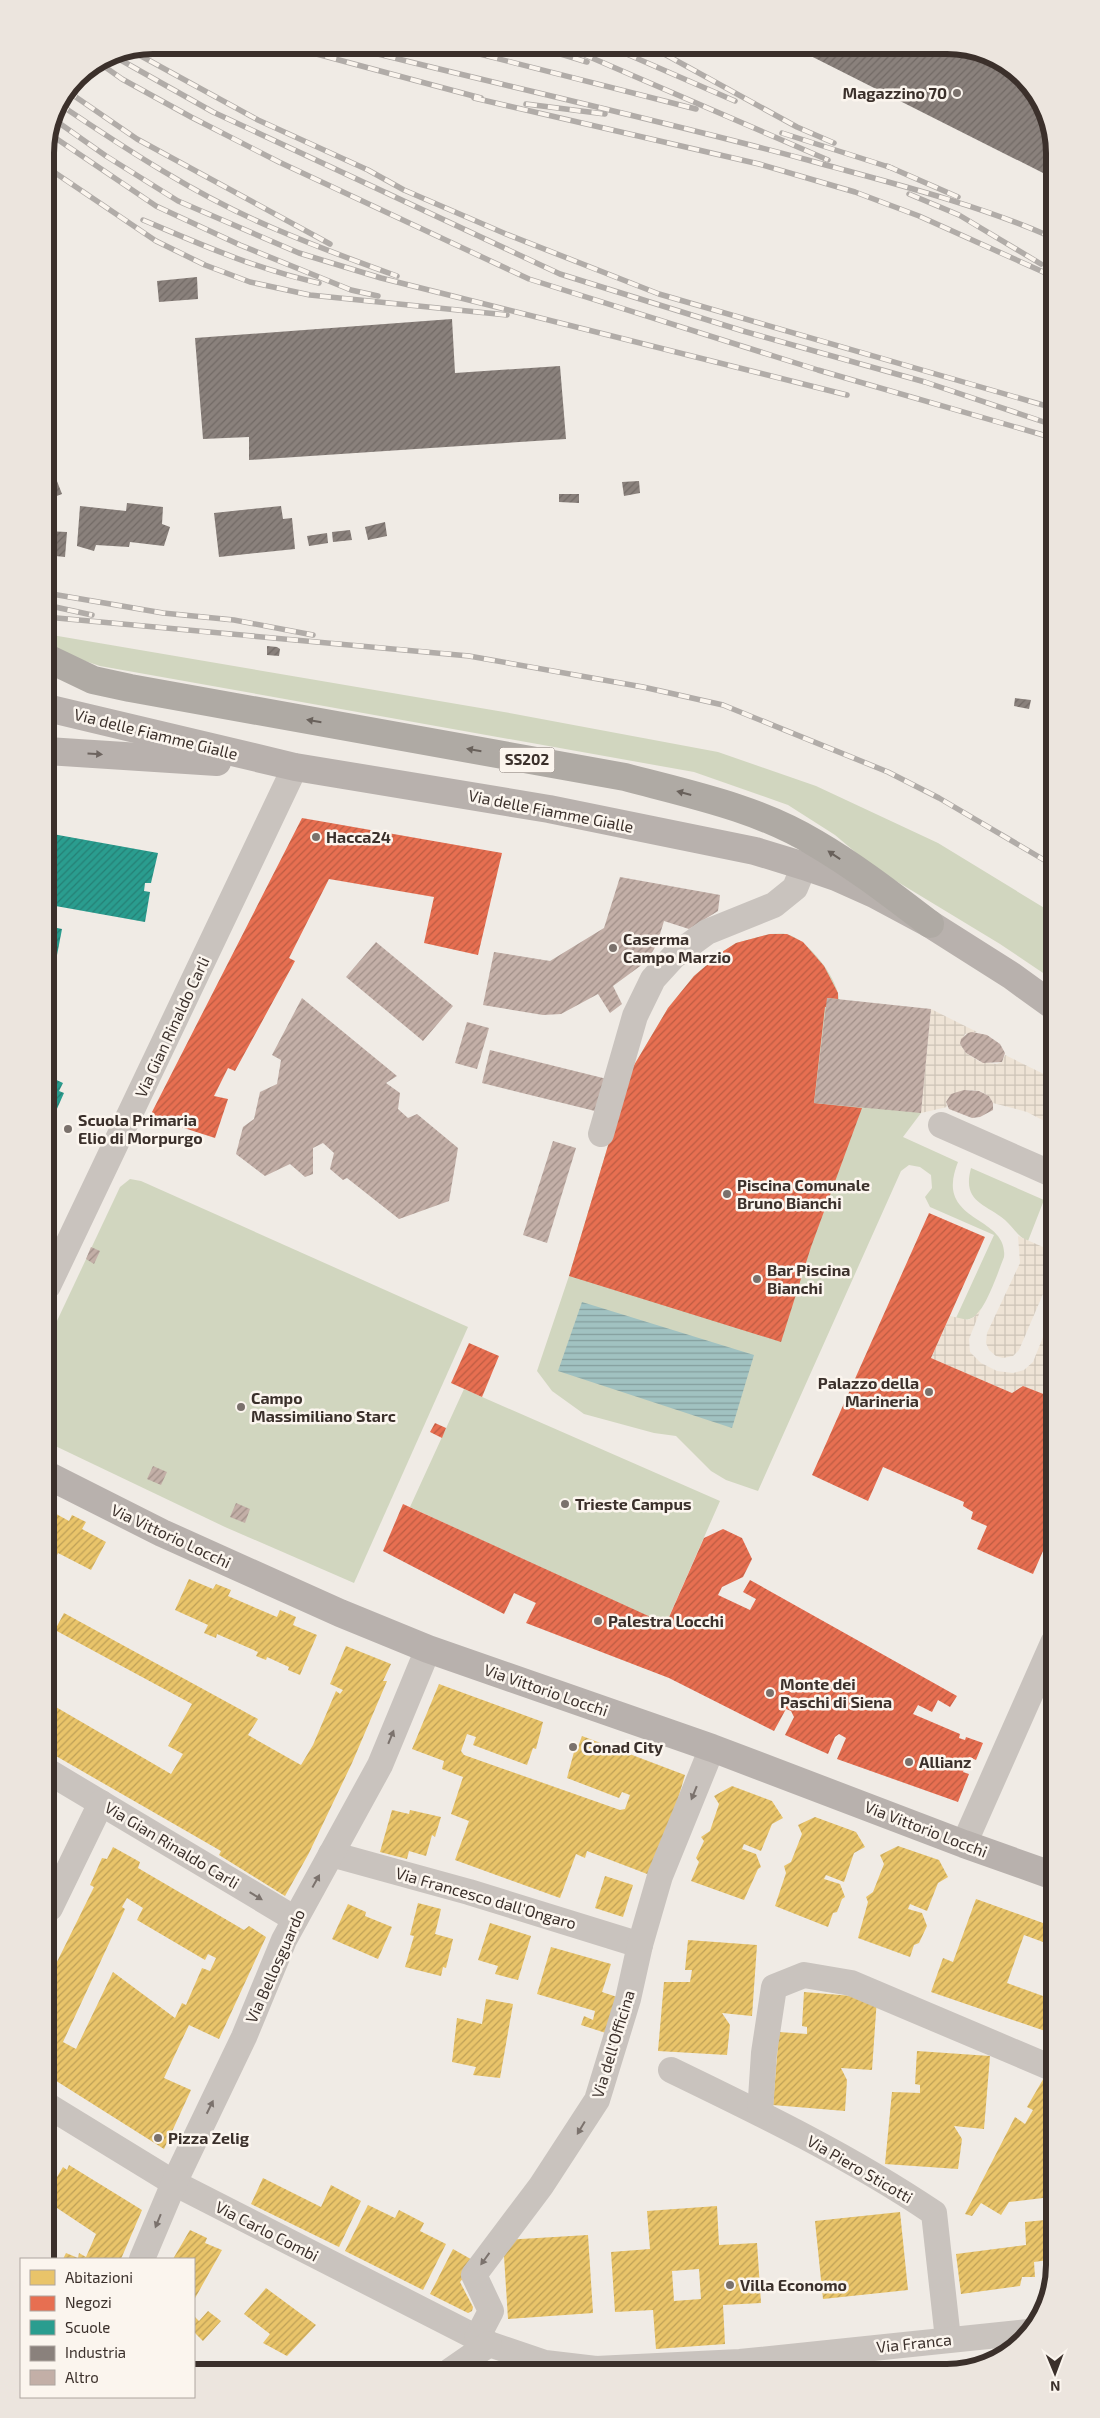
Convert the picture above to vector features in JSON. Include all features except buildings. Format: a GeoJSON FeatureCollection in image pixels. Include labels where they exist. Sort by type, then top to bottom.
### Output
{"type":"FeatureCollection","features":[{"type":"Feature","properties":{"kind":"highway","name":"SS202"},"geometry":{"type":"LineString","coordinates":[[54,662],[93,680],[130,688],[625,777],[692,795],[757,815],[814,842],[863,874],[930,924]]}},
{"type":"Feature","properties":{"kind":"main road","name":"Via delle Fiamme Gialle"},"geometry":{"type":"LineString","coordinates":[[54,708],[295,767],[549,809],[755,851],[804,866],[859,887],[930,924],[1046,1000]]}},
{"type":"Feature","properties":{"kind":"main road","name":"Via delle Fiamme Gialle"},"geometry":{"type":"LineString","coordinates":[[54,751],[295,767]]}},
{"type":"Feature","properties":{"kind":"main road","name":"Via Vittorio Locchi"},"geometry":{"type":"LineString","coordinates":[[54,1479],[162,1533],[340,1613],[428,1649],[712,1748],[1046,1873]]}},
{"type":"Feature","properties":{"kind":"street","name":"Via Gian Rinaldo Carli"},"geometry":{"type":"LineString","coordinates":[[54,1273],[295,767]]}},
{"type":"Feature","properties":{"kind":"street"},"geometry":{"type":"LineString","coordinates":[[602,1134],[635,1016],[653,979],[674,956],[707,932],[774,906],[795,888],[804,866]]}},
{"type":"Feature","properties":{"kind":"street"},"geometry":{"type":"LineString","coordinates":[[941,1125],[1046,1171]]}},
{"type":"Feature","properties":{"kind":"street","name":"Via Bellosguardo"},"geometry":{"type":"LineString","coordinates":[[142,2258],[174,2183],[244,2037],[284,1940],[380,1765],[428,1649]]}},
{"type":"Feature","properties":{"kind":"street"},"geometry":{"type":"LineString","coordinates":[[964,1844],[1046,1659]]}},
{"type":"Feature","properties":{"kind":"street","name":"Via dell'Officina"},"geometry":{"type":"LineString","coordinates":[[483,2341],[491,2311],[474,2275],[541,2186],[597,2100],[628,1999],[640,1945],[660,1876],[712,1748]]}},
{"type":"Feature","properties":{"kind":"street","name":"Via Gian Rinaldo Carli"},"geometry":{"type":"LineString","coordinates":[[54,1774],[295,1919]]}},
{"type":"Feature","properties":{"kind":"street"},"geometry":{"type":"LineString","coordinates":[[54,1900],[102,1803]]}},
{"type":"Feature","properties":{"kind":"street","name":"Via Francesco dall'Ongaro"},"geometry":{"type":"LineString","coordinates":[[331,1854],[469,1892],[640,1945]]}},
{"type":"Feature","properties":{"kind":"street"},"geometry":{"type":"LineString","coordinates":[[760,2113],[764,2053],[774,1987],[804,1975],[850,1983],[1046,2066]]}},
{"type":"Feature","properties":{"kind":"street","name":"Via Piero Sticotti"},"geometry":{"type":"LineString","coordinates":[[671,2070],[760,2113],[897,2188],[934,2213],[948,2339]]}},
{"type":"Feature","properties":{"kind":"street","name":"Via Carlo Combi"},"geometry":{"type":"LineString","coordinates":[[54,2109],[174,2183],[483,2341],[550,2364]]}},
{"type":"Feature","properties":{"kind":"street","name":"Via Franca"},"geometry":{"type":"LineString","coordinates":[[709,2364],[1019,2333]]}},
{"type":"Feature","properties":{"kind":"street"},"geometry":{"type":"LineString","coordinates":[[458,2364],[483,2341],[501,2364]]}},
{"type":"Feature","properties":{"kind":"green space"},"geometry":{"type":"Polygon","coordinates":[[[54,635],[504,712],[718,752],[816,786],[938,843],[1046,909],[1046,975],[1000,944],[873,867],[835,835],[788,805],[694,772],[100,666],[64,654],[54,646],[54,635]]]}},
{"type":"Feature","properties":{"kind":"green space","name":"Piscina Comunale Bruno Bianchi"},"geometry":{"type":"Polygon","coordinates":[[[770,934],[784,934],[795,937],[820,960],[833,980],[839,999],[921,1113],[903,1137],[958,1162],[953,1182],[953,1189],[957,1200],[963,1209],[998,1236],[1003,1245],[1004,1257],[984,1305],[970,1319],[956,1318],[994,1235],[930,1207],[925,1197],[932,1188],[931,1175],[920,1167],[909,1165],[901,1171],[758,1491],[726,1480],[711,1471],[676,1436],[654,1433],[584,1414],[552,1391],[537,1371],[569,1276],[630,1072],[668,1008],[694,976],[722,952],[736,943],[770,934]]]}},
{"type":"Feature","properties":{"kind":"green space"},"geometry":{"type":"Polygon","coordinates":[[[971,1168],[1044,1200],[1028,1241],[1018,1234],[1005,1220],[972,1195],[969,1179],[971,1168]]]}},
{"type":"Feature","properties":{"kind":"green space","name":"Campo Massimiliano Starc"},"geometry":{"type":"Polygon","coordinates":[[[130,1179],[141,1181],[468,1327],[354,1583],[225,1527],[54,1445],[54,1327],[120,1187],[130,1179]]]}},
{"type":"Feature","properties":{"kind":"green space","name":"Trieste Campus"},"geometry":{"type":"Polygon","coordinates":[[[464,1389],[720,1501],[646,1669],[529,1618],[550,1572],[410,1507],[464,1389]]]}},
{"type":"Feature","properties":{"kind":"shaded area"},"geometry":{"type":"Polygon","coordinates":[[[931,1009],[977,1032],[965,1034],[960,1044],[966,1053],[980,1062],[997,1064],[1002,1062],[1005,1055],[1046,1075],[1046,1122],[1027,1112],[993,1103],[989,1096],[980,1091],[969,1090],[951,1094],[946,1102],[947,1107],[921,1113],[931,1009]]]}},
{"type":"Feature","properties":{"kind":"shaded area"},"geometry":{"type":"Polygon","coordinates":[[[1018,1236],[1046,1248],[1046,1287],[1019,1350],[1013,1356],[1003,1358],[996,1356],[989,1350],[986,1343],[987,1333],[1020,1263],[1018,1236]]]}},
{"type":"Feature","properties":{"kind":"shaded area"},"geometry":{"type":"Polygon","coordinates":[[[981,1309],[969,1339],[970,1352],[981,1363],[997,1371],[1013,1373],[1024,1370],[1033,1362],[1043,1337],[1046,1351],[1046,1395],[1023,1386],[1012,1393],[931,1358],[950,1316],[968,1320],[974,1317],[981,1309]]]}},
{"type":"Feature","properties":{"kind":"water"},"geometry":{"type":"Polygon","coordinates":[[[582,1302],[754,1355],[732,1428],[558,1371],[582,1302]]]}},
{"type":"Feature","properties":{"kind":"railway"},"geometry":{"type":"LineString","coordinates":[[317,54],[481,98]]}},
{"type":"Feature","properties":{"kind":"railway"},"geometry":{"type":"LineString","coordinates":[[379,54],[689,129],[804,159],[959,203],[1046,235]]}},
{"type":"Feature","properties":{"kind":"railway"},"geometry":{"type":"LineString","coordinates":[[479,54],[696,109]]}},
{"type":"Feature","properties":{"kind":"railway"},"geometry":{"type":"LineString","coordinates":[[561,54],[587,62]]}},
{"type":"Feature","properties":{"kind":"railway"},"geometry":{"type":"LineString","coordinates":[[583,54],[828,160]]}},
{"type":"Feature","properties":{"kind":"railway"},"geometry":{"type":"LineString","coordinates":[[627,54],[735,101]]}},
{"type":"Feature","properties":{"kind":"railway"},"geometry":{"type":"LineString","coordinates":[[664,54],[797,127],[834,143]]}},
{"type":"Feature","properties":{"kind":"railway"},"geometry":{"type":"LineString","coordinates":[[139,55],[258,120],[368,170],[404,190],[506,234],[659,294],[1046,406]]}},
{"type":"Feature","properties":{"kind":"railway"},"geometry":{"type":"LineString","coordinates":[[120,60],[213,112],[560,274],[743,331],[925,382],[1046,423]]}},
{"type":"Feature","properties":{"kind":"railway"},"geometry":{"type":"LineString","coordinates":[[104,66],[122,79],[191,117],[279,162],[529,279],[818,370],[1046,436]]}},
{"type":"Feature","properties":{"kind":"railway"},"geometry":{"type":"LineString","coordinates":[[73,95],[137,139],[330,244]]}},
{"type":"Feature","properties":{"kind":"railway"},"geometry":{"type":"LineString","coordinates":[[474,98],[759,164],[855,192],[919,216],[1046,273]]}},
{"type":"Feature","properties":{"kind":"railway"},"geometry":{"type":"LineString","coordinates":[[526,104],[605,114]]}},
{"type":"Feature","properties":{"kind":"railway"},"geometry":{"type":"LineString","coordinates":[[65,108],[136,155],[217,201],[288,234],[397,276]]}},
{"type":"Feature","properties":{"kind":"railway"},"geometry":{"type":"LineString","coordinates":[[58,123],[106,156],[178,201],[299,253],[381,278],[847,395]]}},
{"type":"Feature","properties":{"kind":"railway"},"geometry":{"type":"LineString","coordinates":[[782,133],[892,168]]}},
{"type":"Feature","properties":{"kind":"railway"},"geometry":{"type":"LineString","coordinates":[[55,138],[156,206],[240,245],[351,290],[378,296]]}},
{"type":"Feature","properties":{"kind":"railway"},"geometry":{"type":"LineString","coordinates":[[887,166],[958,197]]}},
{"type":"Feature","properties":{"kind":"railway"},"geometry":{"type":"LineString","coordinates":[[54,172],[156,241],[205,265],[250,282],[310,295],[507,315]]}},
{"type":"Feature","properties":{"kind":"railway"},"geometry":{"type":"LineString","coordinates":[[909,194],[959,215],[1041,264]]}},
{"type":"Feature","properties":{"kind":"railway"},"geometry":{"type":"LineString","coordinates":[[143,220],[251,264],[319,283]]}},
{"type":"Feature","properties":{"kind":"railway"},"geometry":{"type":"LineString","coordinates":[[54,594],[163,613],[234,620],[313,635]]}},
{"type":"Feature","properties":{"kind":"railway"},"geometry":{"type":"LineString","coordinates":[[54,607],[92,615]]}},
{"type":"Feature","properties":{"kind":"railway"},"geometry":{"type":"LineString","coordinates":[[54,618],[469,656],[643,687],[723,705],[888,772],[939,798],[1046,861]]}},
{"type":"Feature","properties":{"kind":"place","name":"Magazzino 70"},"geometry":{"type":"Point","coordinates":[957,93]}},
{"type":"Feature","properties":{"kind":"place","name":"Hacca24"},"geometry":{"type":"Point","coordinates":[316,837]}},
{"type":"Feature","properties":{"kind":"place","name":"Caserma Campo Marzio"},"geometry":{"type":"Point","coordinates":[613,948]}},
{"type":"Feature","properties":{"kind":"place","name":"Scuola Primaria Elio di Morpurgo"},"geometry":{"type":"Point","coordinates":[68,1129]}},
{"type":"Feature","properties":{"kind":"place","name":"Piscina Comunale Bruno Bianchi"},"geometry":{"type":"Point","coordinates":[727,1194]}},
{"type":"Feature","properties":{"kind":"place","name":"Bar Piscina Bianchi"},"geometry":{"type":"Point","coordinates":[757,1279]}},
{"type":"Feature","properties":{"kind":"place","name":"Palazzo della Marineria"},"geometry":{"type":"Point","coordinates":[929,1392]}},
{"type":"Feature","properties":{"kind":"place","name":"Campo Massimiliano Starc"},"geometry":{"type":"Point","coordinates":[241,1407]}},
{"type":"Feature","properties":{"kind":"place","name":"Trieste Campus"},"geometry":{"type":"Point","coordinates":[565,1504]}},
{"type":"Feature","properties":{"kind":"place","name":"Palestra Locchi"},"geometry":{"type":"Point","coordinates":[598,1621]}},
{"type":"Feature","properties":{"kind":"place","name":"Monte dei Paschi di Siena"},"geometry":{"type":"Point","coordinates":[770,1693]}},
{"type":"Feature","properties":{"kind":"place","name":"Conad City"},"geometry":{"type":"Point","coordinates":[573,1747]}},
{"type":"Feature","properties":{"kind":"place","name":"Allianz"},"geometry":{"type":"Point","coordinates":[909,1762]}},
{"type":"Feature","properties":{"kind":"place","name":"Pizza Zelig"},"geometry":{"type":"Point","coordinates":[158,2138]}},
{"type":"Feature","properties":{"kind":"place","name":"Villa Economo"},"geometry":{"type":"Point","coordinates":[730,2285]}}]}
